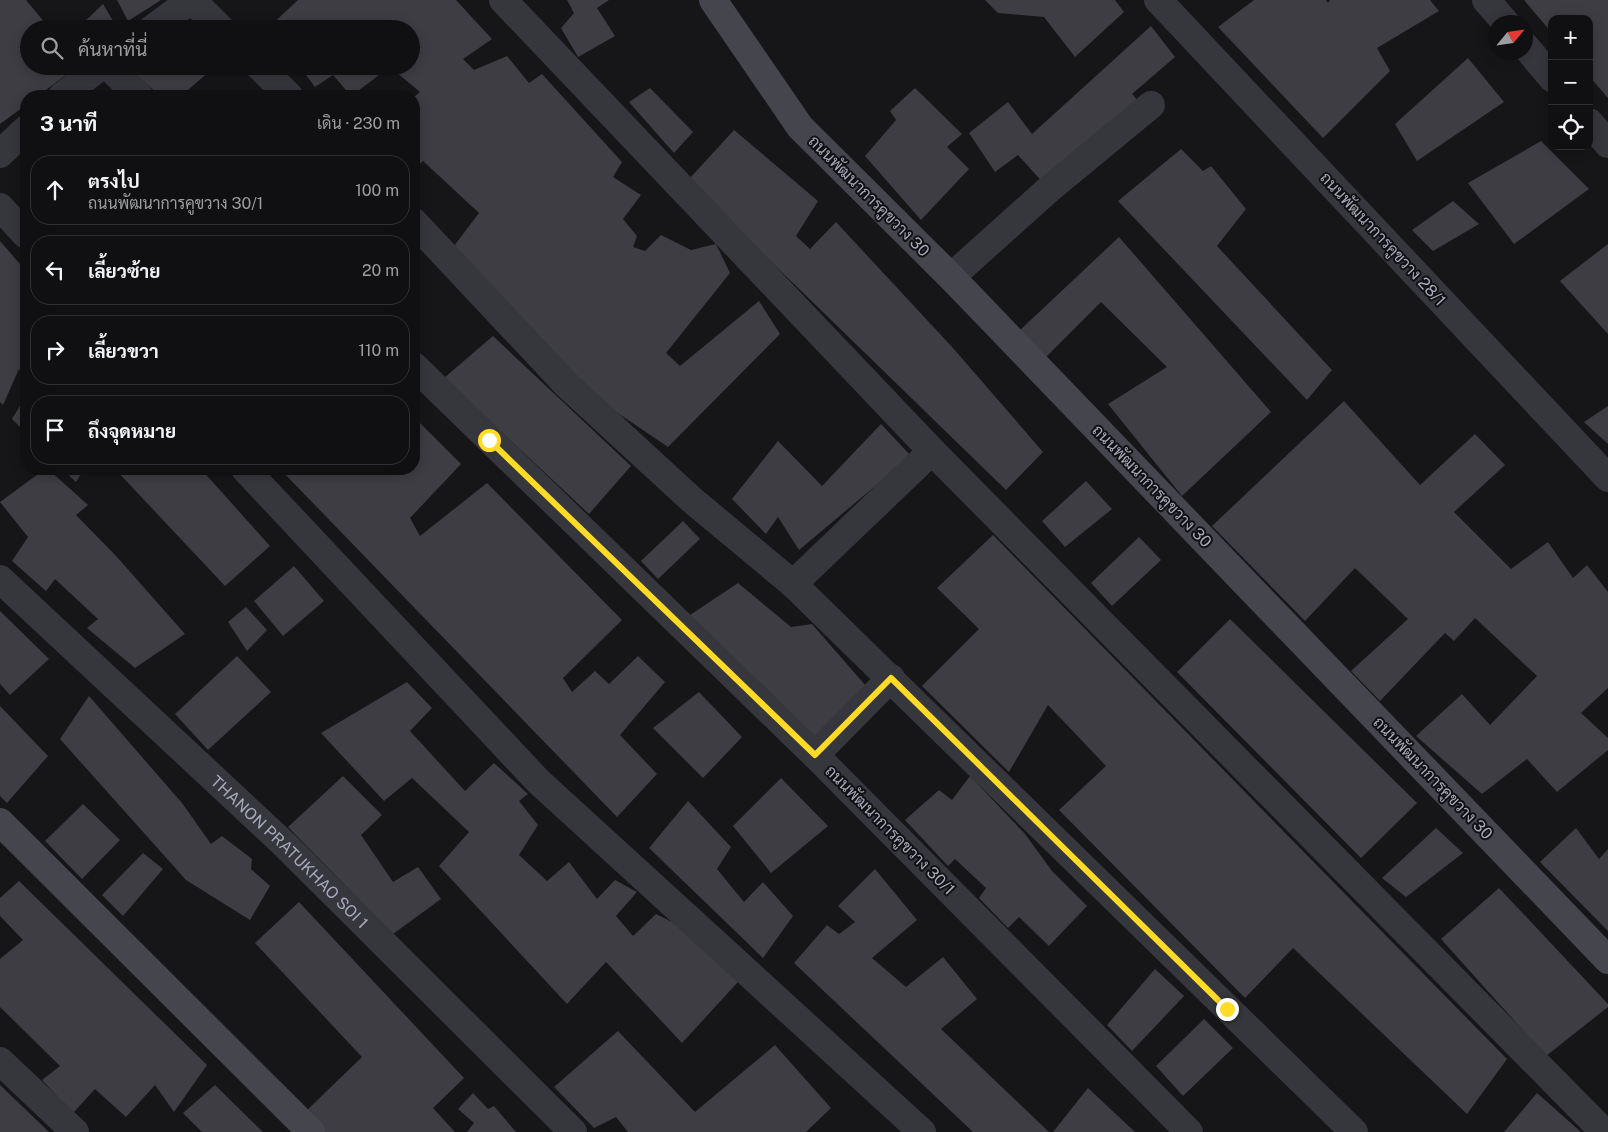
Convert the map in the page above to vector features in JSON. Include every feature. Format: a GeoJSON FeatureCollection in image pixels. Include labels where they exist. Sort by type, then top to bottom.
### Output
{"type":"FeatureCollection","features":[{"type":"Feature","properties":{"kind":"street"},"geometry":{"type":"LineString","coordinates":[[164,20],[192,0],[212,20]]}},
{"type":"Feature","properties":{"kind":"street"},"geometry":{"type":"LineString","coordinates":[[503,0],[932,451],[1604,1132]]}},
{"type":"Feature","properties":{"kind":"street","name":"ถนนพัฒนาการคูขวาง 30"},"geometry":{"type":"LineString","coordinates":[[713,0],[800,128],[951,277],[1608,960]]}},
{"type":"Feature","properties":{"kind":"street","name":"ถนนพัฒนาการคูขวาง 28/1"},"geometry":{"type":"LineString","coordinates":[[1158,0],[1608,478]]}},
{"type":"Feature","properties":{"kind":"street"},"geometry":{"type":"LineString","coordinates":[[1486,0],[1499,15]]}},
{"type":"Feature","properties":{"kind":"street"},"geometry":{"type":"LineString","coordinates":[[1533,55],[1548,73]]}},
{"type":"Feature","properties":{"kind":"street"},"geometry":{"type":"LineString","coordinates":[[70,90],[89,75]]}},
{"type":"Feature","properties":{"kind":"street"},"geometry":{"type":"LineString","coordinates":[[117,75],[133,90]]}},
{"type":"Feature","properties":{"kind":"street"},"geometry":{"type":"LineString","coordinates":[[268,75],[283,90]]}},
{"type":"Feature","properties":{"kind":"street"},"geometry":{"type":"LineString","coordinates":[[951,277],[1048,190],[1151,105]]}},
{"type":"Feature","properties":{"kind":"street"},"geometry":{"type":"LineString","coordinates":[[1593,127],[1608,144]]}},
{"type":"Feature","properties":{"kind":"street"},"geometry":{"type":"LineString","coordinates":[[0,154],[20,135]]}},
{"type":"Feature","properties":{"kind":"street"},"geometry":{"type":"LineString","coordinates":[[0,207],[20,229]]}},
{"type":"Feature","properties":{"kind":"street"},"geometry":{"type":"LineString","coordinates":[[420,228],[567,385],[692,500],[793,584],[1354,1132]]}},
{"type":"Feature","properties":{"kind":"street","name":"ถนนพัฒนาการคูขวาง 30/1"},"geometry":{"type":"LineString","coordinates":[[420,372],[815,755],[1189,1132]]}},
{"type":"Feature","properties":{"kind":"street"},"geometry":{"type":"LineString","coordinates":[[793,584],[932,451]]}},
{"type":"Feature","properties":{"kind":"street"},"geometry":{"type":"LineString","coordinates":[[251,475],[538,781],[922,1132]]}},
{"type":"Feature","properties":{"kind":"street","name":"THANON PRATUKHAO SOI 1"},"geometry":{"type":"LineString","coordinates":[[0,579],[285,845],[573,1132]]}},
{"type":"Feature","properties":{"kind":"street"},"geometry":{"type":"LineString","coordinates":[[815,755],[891,678]]}},
{"type":"Feature","properties":{"kind":"street"},"geometry":{"type":"LineString","coordinates":[[0,822],[311,1132]]}},
{"type":"Feature","properties":{"kind":"street"},"geometry":{"type":"LineString","coordinates":[[0,1062],[75,1132]]}},
{"type":"Feature","properties":{"kind":"building"},"geometry":{"type":"Polygon","coordinates":[[[0,0],[26,0],[43,20],[20,20],[20,75],[66,75],[46,90],[20,90],[20,109],[0,124],[0,0]]]}},
{"type":"Feature","properties":{"kind":"building"},"geometry":{"type":"Polygon","coordinates":[[[117,0],[161,0],[130,20],[127,20],[117,0]]]}},
{"type":"Feature","properties":{"kind":"building"},"geometry":{"type":"Polygon","coordinates":[[[298,0],[456,0],[492,39],[463,59],[474,70],[507,56],[529,83],[542,74],[622,162],[613,177],[641,195],[623,219],[637,236],[633,247],[645,251],[661,235],[691,250],[716,244],[730,273],[666,353],[680,366],[759,301],[780,334],[668,447],[600,401],[454,246],[479,213],[423,161],[420,164],[420,90],[400,75],[420,75],[420,20],[277,20],[298,0]]]}},
{"type":"Feature","properties":{"kind":"building"},"geometry":{"type":"Polygon","coordinates":[[[567,0],[609,0],[597,8],[615,36],[578,57],[561,28],[574,13],[567,0]]]}},
{"type":"Feature","properties":{"kind":"building"},"geometry":{"type":"Polygon","coordinates":[[[985,0],[1115,0],[1124,12],[1075,57],[1044,17],[998,13],[985,0]]]}},
{"type":"Feature","properties":{"kind":"building"},"geometry":{"type":"Polygon","coordinates":[[[1254,0],[1326,0],[1328,3],[1330,0],[1430,0],[1439,11],[1377,48],[1390,71],[1323,138],[1218,27],[1254,0]]]}},
{"type":"Feature","properties":{"kind":"building"},"geometry":{"type":"Polygon","coordinates":[[[1524,0],[1608,0],[1608,98],[1593,81],[1593,15],[1548,15],[1548,28],[1524,0]]]}},
{"type":"Feature","properties":{"kind":"building"},"geometry":{"type":"Polygon","coordinates":[[[103,4],[113,20],[86,20],[103,4]]]}},
{"type":"Feature","properties":{"kind":"building"},"geometry":{"type":"Polygon","coordinates":[[[1151,26],[1175,57],[1132,94],[1140,103],[1046,186],[1018,155],[995,172],[969,133],[1008,102],[1032,134],[1151,26]]]}},
{"type":"Feature","properties":{"kind":"building"},"geometry":{"type":"Polygon","coordinates":[[[1468,58],[1504,102],[1417,161],[1395,124],[1468,58]]]}},
{"type":"Feature","properties":{"kind":"building"},"geometry":{"type":"Polygon","coordinates":[[[136,75],[205,75],[188,90],[153,90],[136,75]]]}},
{"type":"Feature","properties":{"kind":"building"},"geometry":{"type":"Polygon","coordinates":[[[306,75],[333,75],[315,87],[306,75]]]}},
{"type":"Feature","properties":{"kind":"building"},"geometry":{"type":"Polygon","coordinates":[[[333,75],[379,75],[359,90],[346,90],[333,75]]]}},
{"type":"Feature","properties":{"kind":"building"},"geometry":{"type":"Polygon","coordinates":[[[650,88],[693,132],[674,153],[629,102],[650,88]]]}},
{"type":"Feature","properties":{"kind":"building"},"geometry":{"type":"Polygon","coordinates":[[[915,88],[962,134],[947,147],[969,169],[921,220],[865,156],[896,120],[890,111],[915,88]]]}},
{"type":"Feature","properties":{"kind":"building"},"geometry":{"type":"Polygon","coordinates":[[[734,130],[818,201],[796,236],[810,249],[836,222],[953,348],[1043,452],[1006,490],[722,214],[690,178],[734,130]]]}},
{"type":"Feature","properties":{"kind":"building"},"geometry":{"type":"Polygon","coordinates":[[[1541,141],[1589,189],[1514,244],[1468,183],[1541,141]]]}},
{"type":"Feature","properties":{"kind":"building"},"geometry":{"type":"Polygon","coordinates":[[[1181,149],[1203,171],[1211,166],[1246,209],[1217,246],[1332,370],[1307,400],[1118,201],[1181,149]]]}},
{"type":"Feature","properties":{"kind":"building"},"geometry":{"type":"Polygon","coordinates":[[[1453,201],[1479,224],[1433,251],[1412,230],[1453,201]]]}},
{"type":"Feature","properties":{"kind":"building"},"geometry":{"type":"Polygon","coordinates":[[[1119,237],[1271,412],[1182,496],[1108,404],[1167,367],[1101,302],[1046,357],[1018,332],[1119,237]]]}},
{"type":"Feature","properties":{"kind":"building"},"geometry":{"type":"Polygon","coordinates":[[[0,241],[20,264],[20,371],[19,369],[3,405],[0,402],[0,241]]]}},
{"type":"Feature","properties":{"kind":"building"},"geometry":{"type":"Polygon","coordinates":[[[1608,244],[1608,334],[1560,281],[1608,244]]]}},
{"type":"Feature","properties":{"kind":"building"},"geometry":{"type":"Polygon","coordinates":[[[493,336],[631,466],[589,514],[444,378],[493,336]]]}},
{"type":"Feature","properties":{"kind":"building"},"geometry":{"type":"Polygon","coordinates":[[[1344,401],[1420,485],[1475,434],[1505,465],[1454,512],[1511,569],[1548,542],[1573,578],[1587,565],[1608,592],[1608,688],[1581,713],[1608,738],[1608,750],[1557,792],[1527,759],[1482,794],[1416,736],[1462,694],[1490,725],[1537,676],[1475,618],[1454,641],[1445,633],[1380,701],[1351,671],[1408,619],[1355,568],[1305,621],[1212,526],[1344,401]]]}},
{"type":"Feature","properties":{"kind":"building"},"geometry":{"type":"Polygon","coordinates":[[[20,406],[20,427],[12,419],[20,406]]]}},
{"type":"Feature","properties":{"kind":"building"},"geometry":{"type":"Polygon","coordinates":[[[1608,406],[1608,444],[1584,422],[1608,406]]]}},
{"type":"Feature","properties":{"kind":"building"},"geometry":{"type":"Polygon","coordinates":[[[420,423],[461,464],[410,518],[420,536],[487,483],[622,620],[563,678],[572,692],[595,671],[609,684],[638,656],[665,682],[620,735],[657,774],[617,817],[286,475],[420,475],[420,423]]]}},
{"type":"Feature","properties":{"kind":"building"},"geometry":{"type":"Polygon","coordinates":[[[881,424],[911,456],[799,550],[778,517],[766,534],[732,499],[778,441],[822,486],[881,424]]]}},
{"type":"Feature","properties":{"kind":"building"},"geometry":{"type":"Polygon","coordinates":[[[37,475],[55,475],[88,505],[76,515],[117,557],[185,634],[135,668],[87,628],[98,619],[55,579],[46,591],[12,561],[28,537],[0,502],[37,475]]]}},
{"type":"Feature","properties":{"kind":"building"},"geometry":{"type":"Polygon","coordinates":[[[68,475],[80,475],[76,482],[68,475]]]}},
{"type":"Feature","properties":{"kind":"building"},"geometry":{"type":"Polygon","coordinates":[[[121,475],[206,475],[270,546],[225,586],[121,475]]]}},
{"type":"Feature","properties":{"kind":"building"},"geometry":{"type":"Polygon","coordinates":[[[1086,481],[1112,509],[1065,547],[1042,521],[1086,481]]]}},
{"type":"Feature","properties":{"kind":"building"},"geometry":{"type":"Polygon","coordinates":[[[683,521],[700,539],[658,579],[641,561],[683,521]]]}},
{"type":"Feature","properties":{"kind":"building"},"geometry":{"type":"Polygon","coordinates":[[[993,535],[1507,1059],[1467,1114],[1293,948],[1245,998],[1059,810],[1106,766],[1048,705],[1009,772],[922,686],[979,629],[937,588],[993,535]]]}},
{"type":"Feature","properties":{"kind":"building"},"geometry":{"type":"Polygon","coordinates":[[[1139,537],[1161,560],[1112,606],[1091,583],[1139,537]]]}},
{"type":"Feature","properties":{"kind":"building"},"geometry":{"type":"Polygon","coordinates":[[[294,566],[324,601],[283,636],[254,601],[294,566]]]}},
{"type":"Feature","properties":{"kind":"building"},"geometry":{"type":"Polygon","coordinates":[[[738,583],[791,627],[812,624],[866,686],[816,739],[690,615],[738,583]]]}},
{"type":"Feature","properties":{"kind":"building"},"geometry":{"type":"Polygon","coordinates":[[[246,607],[267,630],[247,651],[228,622],[246,607]]]}},
{"type":"Feature","properties":{"kind":"building"},"geometry":{"type":"Polygon","coordinates":[[[0,611],[49,659],[10,695],[0,684],[0,611]]]}},
{"type":"Feature","properties":{"kind":"building"},"geometry":{"type":"Polygon","coordinates":[[[1230,619],[1417,803],[1361,858],[1177,672],[1230,619]]]}},
{"type":"Feature","properties":{"kind":"building"},"geometry":{"type":"Polygon","coordinates":[[[237,656],[271,692],[208,750],[175,714],[237,656]]]}},
{"type":"Feature","properties":{"kind":"building"},"geometry":{"type":"Polygon","coordinates":[[[407,682],[432,708],[410,731],[465,791],[494,763],[528,794],[519,801],[538,825],[519,855],[547,881],[569,862],[597,899],[615,880],[637,892],[616,916],[633,936],[656,914],[686,929],[738,982],[682,1043],[606,962],[567,1004],[439,866],[469,832],[412,778],[384,801],[321,733],[407,682]]]}},
{"type":"Feature","properties":{"kind":"building"},"geometry":{"type":"Polygon","coordinates":[[[699,692],[742,737],[703,778],[653,728],[699,692]]]}},
{"type":"Feature","properties":{"kind":"building"},"geometry":{"type":"Polygon","coordinates":[[[89,696],[182,803],[211,844],[222,836],[252,859],[251,869],[270,886],[250,920],[186,880],[60,739],[89,696]]]}},
{"type":"Feature","properties":{"kind":"building"},"geometry":{"type":"Polygon","coordinates":[[[0,706],[48,756],[7,803],[0,796],[0,706]]]}},
{"type":"Feature","properties":{"kind":"building"},"geometry":{"type":"Polygon","coordinates":[[[343,776],[382,815],[361,835],[393,882],[418,867],[441,899],[393,934],[288,827],[343,776]]]}},
{"type":"Feature","properties":{"kind":"building"},"geometry":{"type":"Polygon","coordinates":[[[970,776],[1025,834],[1052,871],[1087,906],[1049,946],[1019,917],[1008,928],[979,898],[986,888],[955,859],[948,866],[905,820],[939,790],[952,800],[970,776]]]}},
{"type":"Feature","properties":{"kind":"building"},"geometry":{"type":"Polygon","coordinates":[[[781,778],[828,826],[771,873],[733,826],[781,778]]]}},
{"type":"Feature","properties":{"kind":"building"},"geometry":{"type":"Polygon","coordinates":[[[688,801],[731,847],[717,869],[744,902],[763,882],[793,916],[763,958],[649,848],[688,801]]]}},
{"type":"Feature","properties":{"kind":"building"},"geometry":{"type":"Polygon","coordinates":[[[83,804],[120,840],[82,879],[45,841],[83,804]]]}},
{"type":"Feature","properties":{"kind":"building"},"geometry":{"type":"Polygon","coordinates":[[[1436,828],[1463,853],[1406,897],[1382,878],[1436,828]]]}},
{"type":"Feature","properties":{"kind":"building"},"geometry":{"type":"Polygon","coordinates":[[[1576,828],[1599,859],[1608,849],[1608,931],[1540,862],[1576,828]]]}},
{"type":"Feature","properties":{"kind":"building"},"geometry":{"type":"Polygon","coordinates":[[[143,853],[163,869],[123,916],[102,895],[143,853]]]}},
{"type":"Feature","properties":{"kind":"building"},"geometry":{"type":"Polygon","coordinates":[[[875,869],[917,920],[872,958],[906,987],[943,957],[977,999],[941,1029],[1049,1132],[973,1132],[794,963],[827,925],[839,934],[855,922],[838,906],[875,869]]]}},
{"type":"Feature","properties":{"kind":"building"},"geometry":{"type":"Polygon","coordinates":[[[19,881],[207,1065],[174,1112],[155,1085],[126,1117],[95,1089],[73,1113],[42,1080],[60,1066],[0,1007],[0,959],[23,940],[0,916],[0,898],[19,881]]]}},
{"type":"Feature","properties":{"kind":"building"},"geometry":{"type":"Polygon","coordinates":[[[1499,888],[1608,1004],[1608,1007],[1546,1056],[1441,939],[1499,888]]]}},
{"type":"Feature","properties":{"kind":"building"},"geometry":{"type":"Polygon","coordinates":[[[299,902],[464,1078],[433,1108],[455,1132],[321,1132],[303,1114],[362,1057],[255,943],[299,902]]]}},
{"type":"Feature","properties":{"kind":"building"},"geometry":{"type":"Polygon","coordinates":[[[1155,969],[1184,996],[1132,1051],[1107,1025],[1155,969]]]}},
{"type":"Feature","properties":{"kind":"building"},"geometry":{"type":"Polygon","coordinates":[[[1204,1019],[1233,1048],[1183,1096],[1156,1066],[1204,1019]]]}},
{"type":"Feature","properties":{"kind":"building"},"geometry":{"type":"Polygon","coordinates":[[[618,1031],[695,1112],[775,1045],[831,1108],[806,1132],[628,1132],[616,1117],[594,1128],[554,1087],[618,1031]]]}},
{"type":"Feature","properties":{"kind":"building"},"geometry":{"type":"Polygon","coordinates":[[[0,1085],[49,1132],[0,1132],[0,1085]]]}},
{"type":"Feature","properties":{"kind":"building"},"geometry":{"type":"Polygon","coordinates":[[[215,1085],[263,1132],[202,1132],[183,1113],[215,1085]]]}},
{"type":"Feature","properties":{"kind":"building"},"geometry":{"type":"Polygon","coordinates":[[[1088,1088],[1135,1132],[1053,1132],[1088,1088]]]}},
{"type":"Feature","properties":{"kind":"building"},"geometry":{"type":"Polygon","coordinates":[[[473,1093],[488,1109],[494,1106],[516,1132],[467,1132],[474,1123],[458,1109],[473,1093]]]}},
{"type":"Feature","properties":{"kind":"building"},"geometry":{"type":"Polygon","coordinates":[[[1537,1093],[1581,1132],[1504,1132],[1537,1093]]]}},
{"type":"Feature","properties":{"kind":"route"},"geometry":{"type":"LineString","coordinates":[[489,440],[815,755],[891,678],[1227,1009]]}}]}
